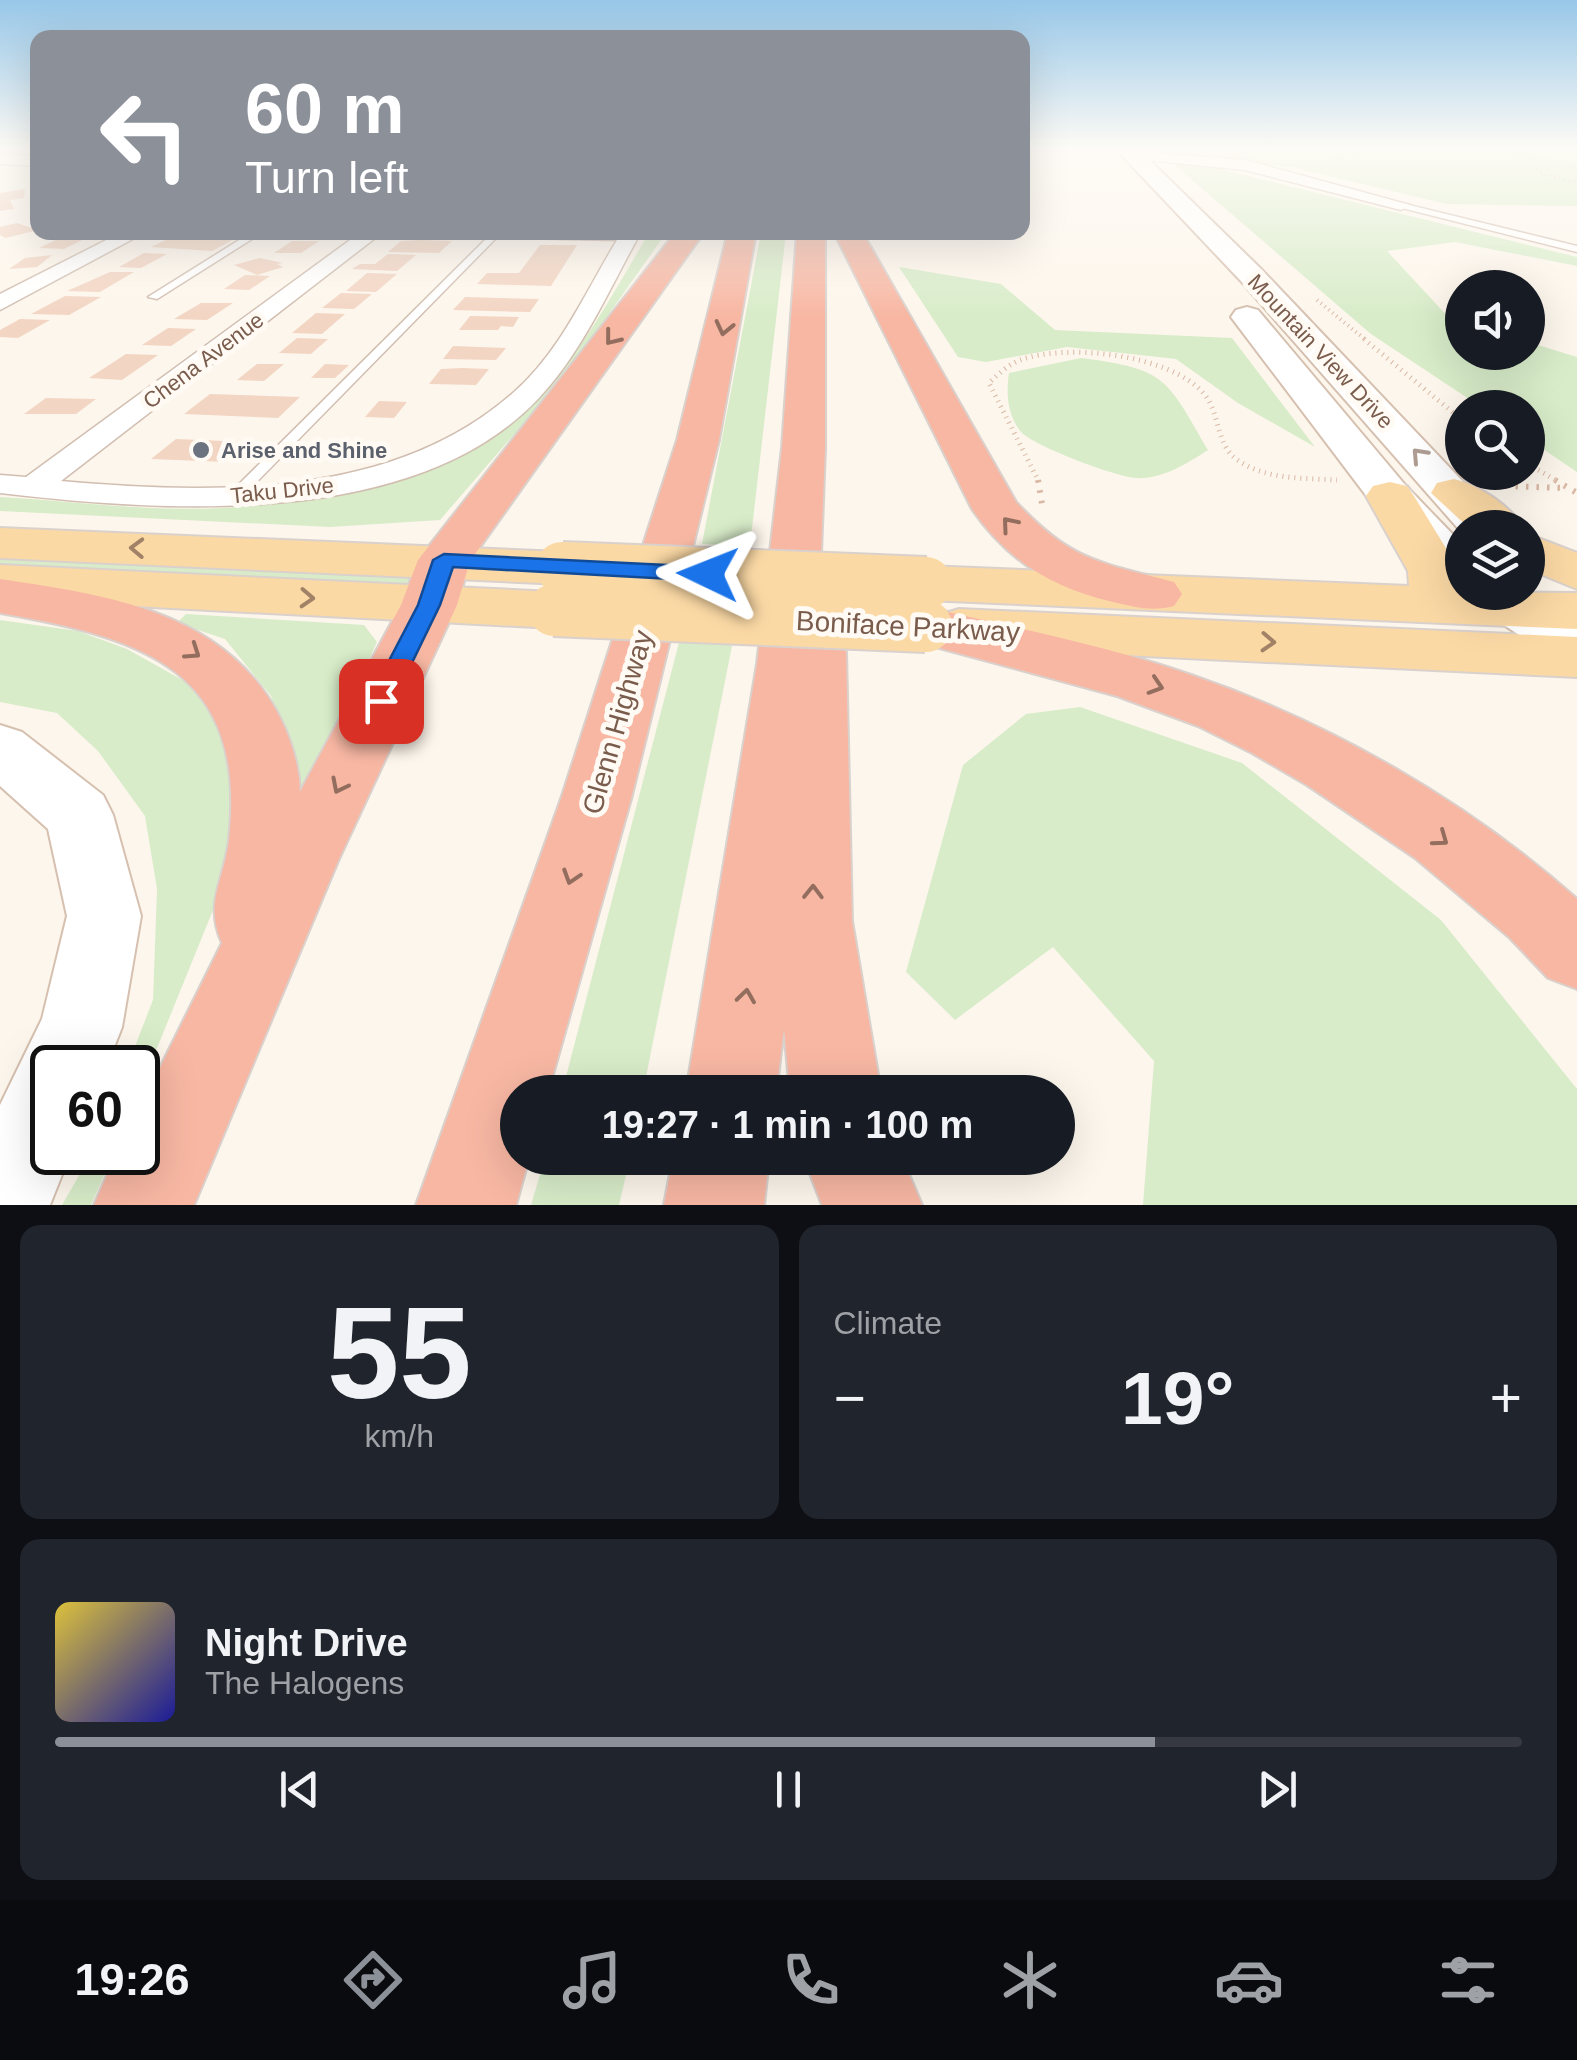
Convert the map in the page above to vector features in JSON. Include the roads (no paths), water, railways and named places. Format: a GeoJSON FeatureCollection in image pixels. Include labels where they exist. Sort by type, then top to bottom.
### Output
{"type":"FeatureCollection","features":[{"type":"Feature","properties":{"kind":"highway"},"geometry":{"type":"LineString","coordinates":[[144,1205],[301,861],[436,583],[686,240]]}},
{"type":"Feature","properties":{"kind":"highway","name":"Glenn Highway"},"geometry":{"type":"LineString","coordinates":[[466,1205],[596,799],[698,440],[740,240]]}},
{"type":"Feature","properties":{"kind":"highway"},"geometry":{"type":"LineString","coordinates":[[734,1075],[764,874],[810,385],[812,240]]}},
{"type":"Feature","properties":{"kind":"highway"},"geometry":{"type":"LineString","coordinates":[[852,240],[996,508],[1024,541],[1070,575],[1155,594]]}},
{"type":"Feature","properties":{"kind":"highway"},"geometry":{"type":"LineString","coordinates":[[810,385],[820,519],[813,922],[833,1075]]}},
{"type":"Feature","properties":{"kind":"highway"},"geometry":{"type":"LineString","coordinates":[[0,596],[128,621],[182,644],[222,674],[241,698],[264,752],[268,828],[247,935],[135,1205]]}},
{"type":"Feature","properties":{"kind":"highway"},"geometry":{"type":"LineString","coordinates":[[926,605],[1172,691],[1278,740],[1395,806],[1539,912],[1577,951]]}},
{"type":"Feature","properties":{"kind":"highway"},"geometry":{"type":"LineString","coordinates":[[714,1205],[719,1175]]}},
{"type":"Feature","properties":{"kind":"highway"},"geometry":{"type":"LineString","coordinates":[[859,1175],[872,1205]]}},
{"type":"Feature","properties":{"kind":"main road"},"geometry":{"type":"LineString","coordinates":[[1390,496],[1445,589]]}},
{"type":"Feature","properties":{"kind":"main road","name":"Boniface Parkway"},"geometry":{"type":"LineString","coordinates":[[0,542],[436,583],[558,589],[926,605],[1552,613]]}},
{"type":"Feature","properties":{"kind":"main road","name":"Boniface Parkway"},"geometry":{"type":"LineString","coordinates":[[0,582],[436,583]]}},
{"type":"Feature","properties":{"kind":"main road","name":"Boniface Parkway"},"geometry":{"type":"LineString","coordinates":[[926,605],[1155,594],[1445,589]]}},
{"type":"Feature","properties":{"kind":"street","name":"Mountain View Drive"},"geometry":{"type":"LineString","coordinates":[[1166,203],[1229,293],[1390,496]]}},
{"type":"Feature","properties":{"kind":"street","name":"Mountain View Drive"},"geometry":{"type":"LineString","coordinates":[[1179,203],[1485,508]]}},
{"type":"Feature","properties":{"kind":"street"},"geometry":{"type":"LineString","coordinates":[[1394,203],[1401,205]]}},
{"type":"Feature","properties":{"kind":"street"},"geometry":{"type":"LineString","coordinates":[[0,303],[122,240]]}},
{"type":"Feature","properties":{"kind":"street","name":"Chena Avenue"},"geometry":{"type":"LineString","coordinates":[[32,488],[363,240]]}},
{"type":"Feature","properties":{"kind":"street","name":"Taku Drive"},"geometry":{"type":"LineString","coordinates":[[0,484],[234,496],[342,483],[408,466],[474,438],[524,398],[562,351],[627,240]]}},
{"type":"Feature","properties":{"kind":"street"},"geometry":{"type":"LineString","coordinates":[[0,749],[79,814],[104,916],[82,1027],[74,1045]]}},
{"type":"Feature","properties":{"kind":"street"},"geometry":{"type":"LineString","coordinates":[[2,1205],[30,1142]]}},
{"type":"Feature","properties":{"kind":"lane"},"geometry":{"type":"LineString","coordinates":[[1401,205],[1577,248]]}},
{"type":"Feature","properties":{"kind":"lane"},"geometry":{"type":"LineString","coordinates":[[154,297],[246,240]]}},
{"type":"Feature","properties":{"kind":"lane"},"geometry":{"type":"LineString","coordinates":[[234,496],[490,240]]}},
{"type":"Feature","properties":{"kind":"place","name":"Arise and Shine"},"geometry":{"type":"Point","coordinates":[201,450]}}]}
